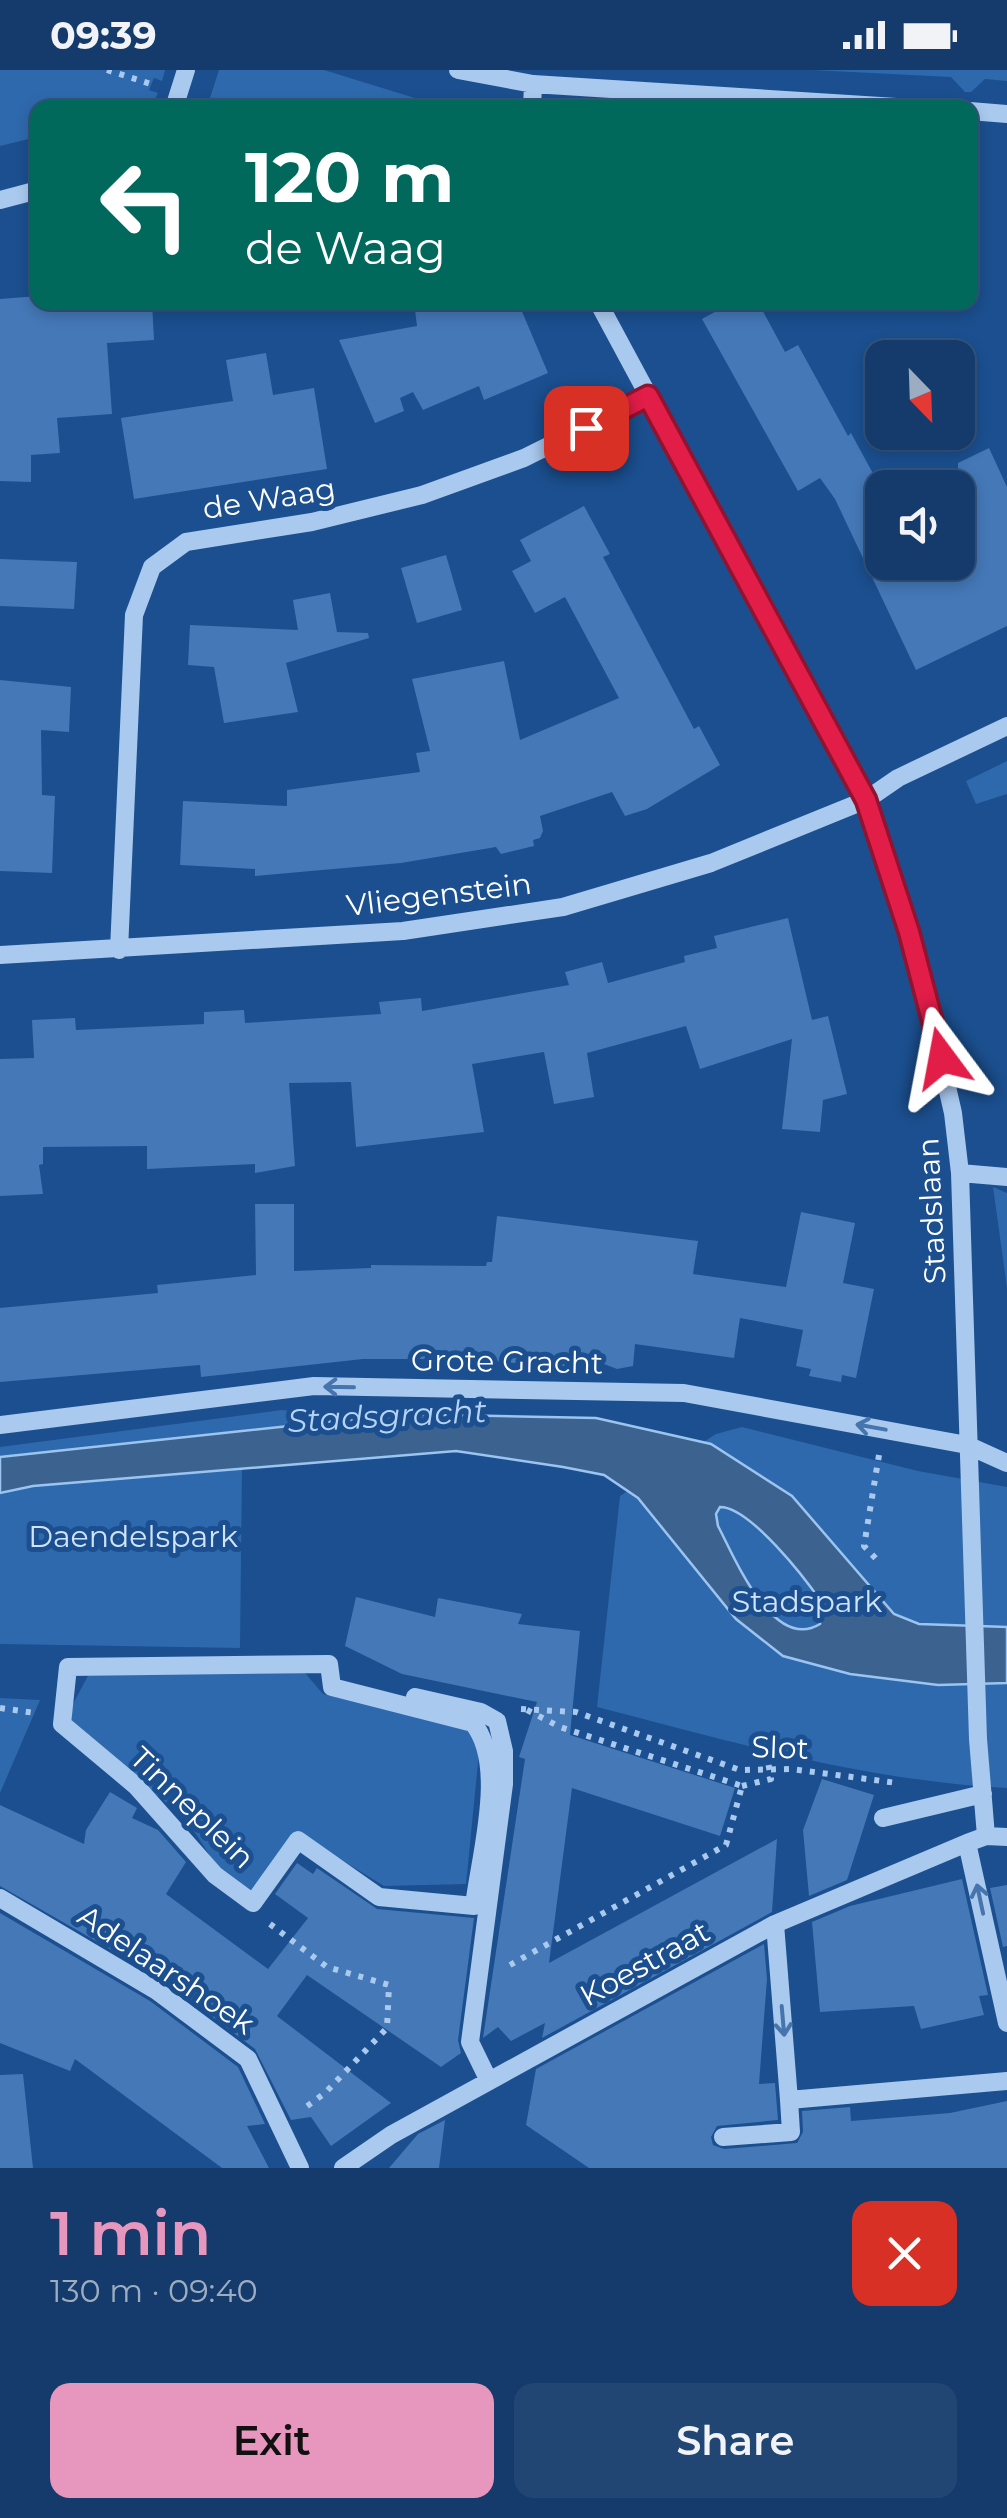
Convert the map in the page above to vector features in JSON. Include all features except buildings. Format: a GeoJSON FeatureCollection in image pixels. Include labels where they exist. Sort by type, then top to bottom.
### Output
{"type":"FeatureCollection","features":[{"type":"Feature","properties":{"kind":"street"},"geometry":{"type":"LineString","coordinates":[[176,100],[186,70]]}},
{"type":"Feature","properties":{"kind":"street"},"geometry":{"type":"LineString","coordinates":[[458,70],[533,84],[786,100]]}},
{"type":"Feature","properties":{"kind":"street"},"geometry":{"type":"LineString","coordinates":[[532,100],[533,84]]}},
{"type":"Feature","properties":{"kind":"street"},"geometry":{"type":"LineString","coordinates":[[978,112],[1007,114]]}},
{"type":"Feature","properties":{"kind":"street"},"geometry":{"type":"LineString","coordinates":[[0,200],[30,192]]}},
{"type":"Feature","properties":{"kind":"street","name":"Stadslaan"},"geometry":{"type":"LineString","coordinates":[[602,310],[866,800],[922,978],[954,1112],[960,1173],[978,1738],[986,1836]]}},
{"type":"Feature","properties":{"kind":"street","name":"de Waag"},"geometry":{"type":"LineString","coordinates":[[119,950],[134,616],[140,590],[152,567],[173,549],[198,538],[348,515],[458,484],[524,458],[648,396]]}},
{"type":"Feature","properties":{"kind":"street","name":"Vliegenstein"},"geometry":{"type":"LineString","coordinates":[[0,956],[403,931],[562,907],[712,863],[866,800],[898,778],[1007,726]]}},
{"type":"Feature","properties":{"kind":"street"},"geometry":{"type":"LineString","coordinates":[[960,1173],[1007,1177]]}},
{"type":"Feature","properties":{"kind":"street","name":"Grote Gracht"},"geometry":{"type":"LineString","coordinates":[[0,1425],[314,1386],[684,1393],[967,1445],[1007,1463]]}},
{"type":"Feature","properties":{"kind":"street","name":"Tinneplein"},"geometry":{"type":"LineString","coordinates":[[328,1664],[332,1678],[332,1687],[345,1692],[473,1723],[487,1740],[492,1767],[474,1906],[379,1896],[298,1840],[253,1903],[215,1874],[136,1786],[62,1724],[68,1667],[328,1664]]}},
{"type":"Feature","properties":{"kind":"street","name":"Tinneplein"},"geometry":{"type":"LineString","coordinates":[[332,1678],[481,1712],[497,1722]]}},
{"type":"Feature","properties":{"kind":"street"},"geometry":{"type":"LineString","coordinates":[[490,2081],[470,2042],[504,1784],[497,1722]]}},
{"type":"Feature","properties":{"kind":"street"},"geometry":{"type":"LineString","coordinates":[[883,1818],[983,1794]]}},
{"type":"Feature","properties":{"kind":"street"},"geometry":{"type":"LineString","coordinates":[[986,1836],[1007,1837]]}},
{"type":"Feature","properties":{"kind":"street","name":"Koestraat"},"geometry":{"type":"LineString","coordinates":[[344,2168],[391,2135],[775,1924],[986,1836]]}},
{"type":"Feature","properties":{"kind":"street"},"geometry":{"type":"LineString","coordinates":[[967,1843],[1007,2023]]}},
{"type":"Feature","properties":{"kind":"street","name":"Adelaarshoek"},"geometry":{"type":"LineString","coordinates":[[0,1898],[156,1991],[248,2059],[300,2168]]}},
{"type":"Feature","properties":{"kind":"street"},"geometry":{"type":"LineString","coordinates":[[723,2137],[791,2132],[775,1924]]}},
{"type":"Feature","properties":{"kind":"street"},"geometry":{"type":"LineString","coordinates":[[789,2100],[1007,2082]]}},
{"type":"Feature","properties":{"kind":"path"},"geometry":{"type":"LineString","coordinates":[[107,70],[174,100]]}},
{"type":"Feature","properties":{"kind":"path"},"geometry":{"type":"LineString","coordinates":[[880,1563],[864,1546],[883,1430]]}},
{"type":"Feature","properties":{"kind":"path"},"geometry":{"type":"LineString","coordinates":[[0,1708],[41,1714]]}},
{"type":"Feature","properties":{"kind":"path"},"geometry":{"type":"LineString","coordinates":[[497,1722],[524,1708]]}},
{"type":"Feature","properties":{"kind":"path","name":"Slot"},"geometry":{"type":"LineString","coordinates":[[524,1708],[548,1723],[742,1786]]}},
{"type":"Feature","properties":{"kind":"path","name":"Slot"},"geometry":{"type":"LineString","coordinates":[[524,1708],[576,1712],[740,1770],[770,1767],[906,1784]]}},
{"type":"Feature","properties":{"kind":"path"},"geometry":{"type":"LineString","coordinates":[[477,1984],[726,1846],[742,1786],[772,1779],[766,1750]]}},
{"type":"Feature","properties":{"kind":"green space"},"geometry":{"type":"Polygon","coordinates":[[[0,70],[165,70],[162,81],[154,78],[149,90],[158,93],[154,100],[30,100],[30,139],[0,146],[0,70]]]}},
{"type":"Feature","properties":{"kind":"green space"},"geometry":{"type":"Polygon","coordinates":[[[219,70],[324,70],[421,100],[209,100],[219,70]]]}},
{"type":"Feature","properties":{"kind":"green space"},"geometry":{"type":"Polygon","coordinates":[[[812,70],[1007,70],[1007,81],[985,79],[971,92],[965,92],[951,77],[812,70]]]}},
{"type":"Feature","properties":{"kind":"green space"},"geometry":{"type":"Polygon","coordinates":[[[1007,761],[1007,794],[976,804],[966,781],[1007,761]]]}},
{"type":"Feature","properties":{"kind":"green space"},"geometry":{"type":"Polygon","coordinates":[[[993,1187],[1007,1193],[1007,1288],[993,1187]]]}},
{"type":"Feature","properties":{"kind":"green space","name":"Daendelspark"},"geometry":{"type":"Polygon","coordinates":[[[282,1410],[359,1419],[237,1431],[238,1469],[242,1469],[240,1648],[0,1644],[0,1447],[282,1410]]]}},
{"type":"Feature","properties":{"kind":"green space","name":"Stadspark"},"geometry":{"type":"Polygon","coordinates":[[[742,1427],[918,1471],[1007,1487],[1007,1788],[852,1769],[597,1707],[620,1496],[716,1434],[742,1427]]]}},
{"type":"Feature","properties":{"kind":"green space"},"geometry":{"type":"Polygon","coordinates":[[[300,1667],[323,1694],[481,1733],[466,1884],[384,1886],[298,1833],[253,1893],[220,1871],[186,1819],[65,1719],[90,1672],[300,1667]]]}},
{"type":"Feature","properties":{"kind":"green space"},"geometry":{"type":"Polygon","coordinates":[[[0,1698],[40,1700],[0,1793],[0,1698]]]}},
{"type":"Feature","properties":{"kind":"water","name":"Stadsgracht"},"geometry":{"type":"Polygon","coordinates":[[[402,1414],[596,1418],[711,1444],[792,1496],[894,1614],[919,1624],[1007,1627],[1007,1683],[938,1685],[850,1674],[783,1656],[736,1619],[638,1498],[604,1475],[456,1451],[33,1486],[0,1493],[0,1457],[402,1414]],[[720,1507],[716,1514],[718,1526],[757,1597],[786,1625],[803,1629],[820,1624],[822,1603],[803,1577],[761,1531],[732,1510],[720,1507]]]}},
{"type":"Feature","properties":{"kind":"route"},"geometry":{"type":"LineString","coordinates":[[586,428],[648,396],[866,800],[909,932],[942,1058]]}}]}
